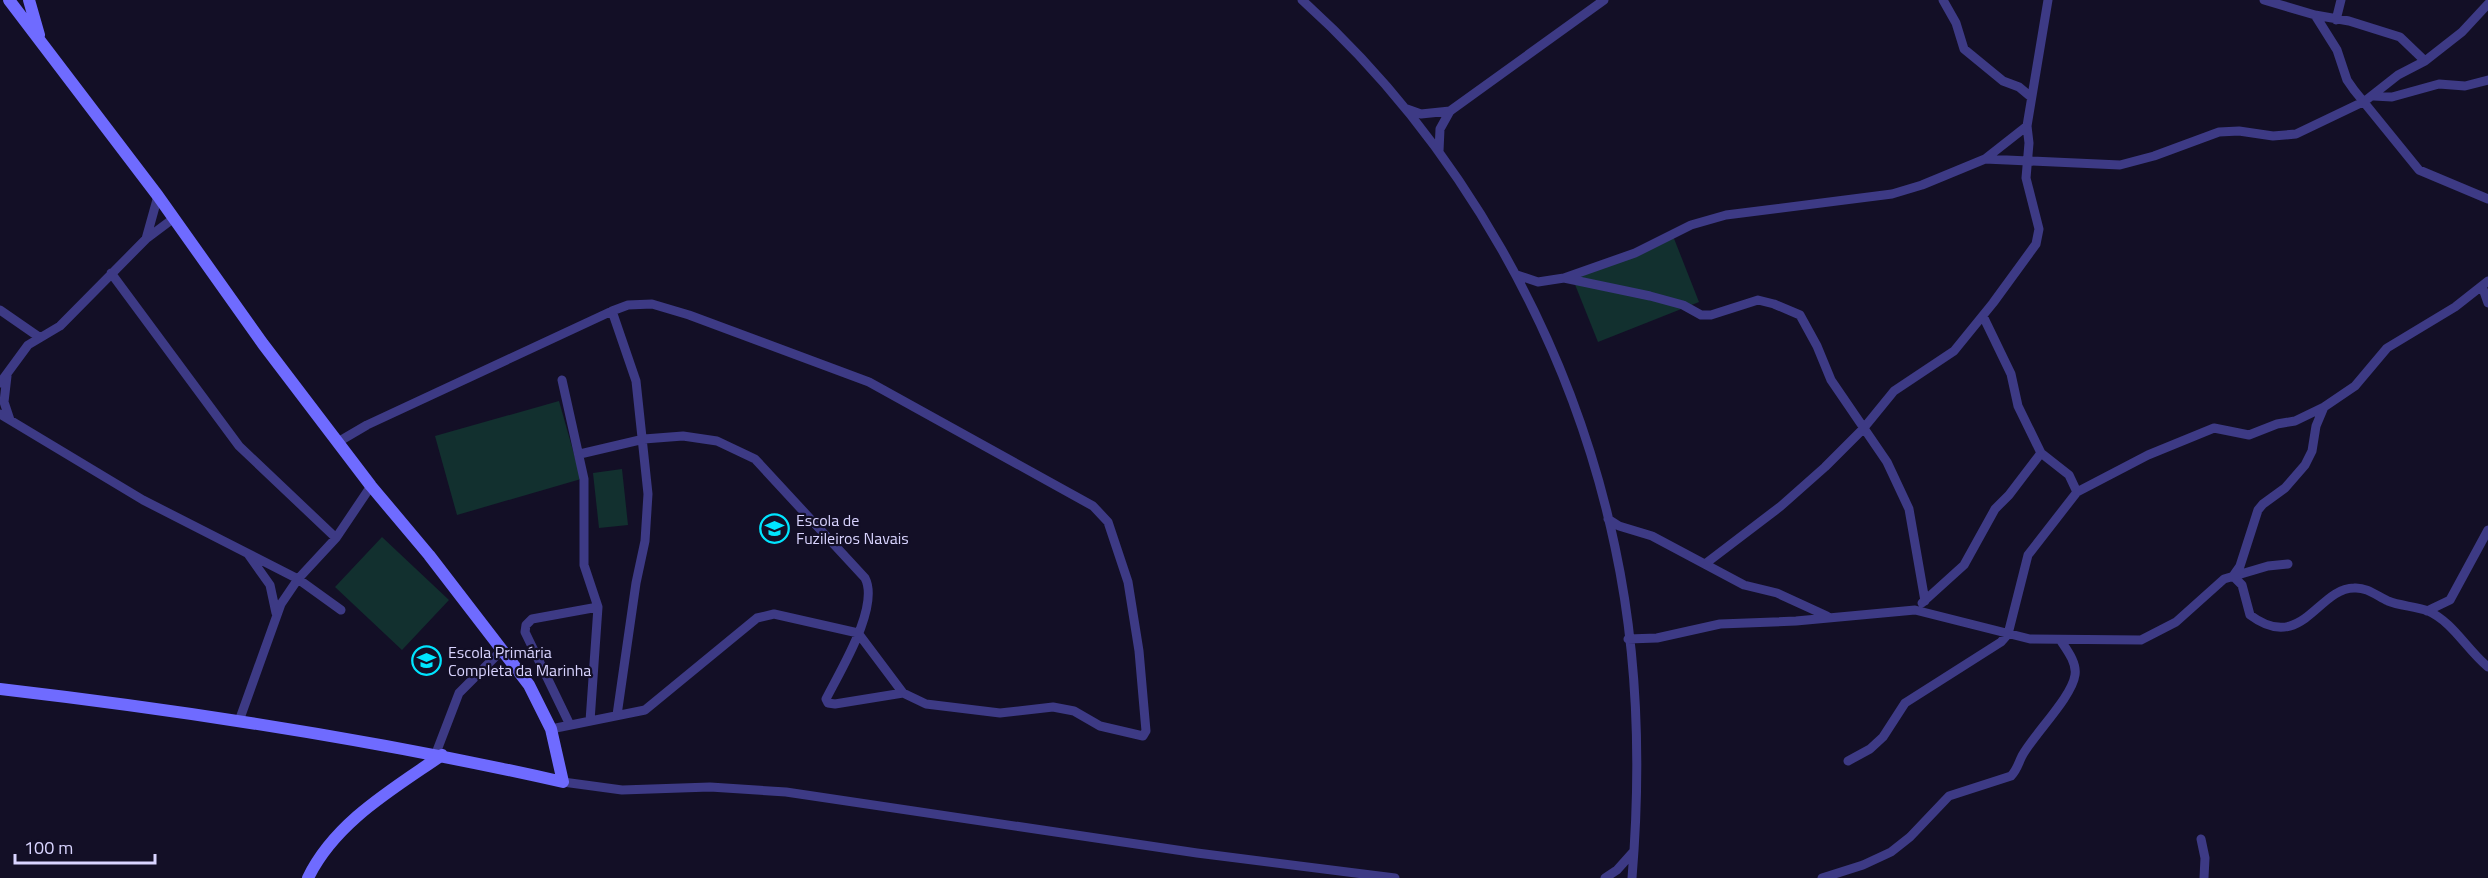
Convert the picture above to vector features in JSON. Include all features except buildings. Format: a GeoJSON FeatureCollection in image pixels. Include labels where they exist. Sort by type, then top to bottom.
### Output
{"type":"FeatureCollection","features":[{"type":"Feature","properties":{"kind":"street"},"geometry":{"type":"LineString","coordinates":[[9,0],[158,196],[263,344],[371,486],[429,555],[529,685],[551,729],[563,782]]}},
{"type":"Feature","properties":{"kind":"street"},"geometry":{"type":"LineString","coordinates":[[29,0],[40,39]]}},
{"type":"Feature","properties":{"kind":"street"},"geometry":{"type":"LineString","coordinates":[[1302,0],[1347,40],[1407,109],[1439,152],[1517,275],[1560,365],[1601,488],[1628,639],[1636,722],[1632,878]]}},
{"type":"Feature","properties":{"kind":"street"},"geometry":{"type":"LineString","coordinates":[[1439,152],[1440,129],[1450,111],[1604,0]]}},
{"type":"Feature","properties":{"kind":"street"},"geometry":{"type":"LineString","coordinates":[[1943,0],[1956,23],[1965,49],[2003,81],[2019,87],[2031,98]]}},
{"type":"Feature","properties":{"kind":"street"},"geometry":{"type":"LineString","coordinates":[[1705,564],[1781,506],[1863,429],[1894,391],[1954,351],[2036,244],[2039,229],[2026,178],[2028,126],[2040,46],[2046,28],[2048,0]]}},
{"type":"Feature","properties":{"kind":"street"},"geometry":{"type":"LineString","coordinates":[[2264,0],[2315,15],[2349,21],[2400,37],[2426,61]]}},
{"type":"Feature","properties":{"kind":"street"},"geometry":{"type":"LineString","coordinates":[[2336,20],[2341,0]]}},
{"type":"Feature","properties":{"kind":"street"},"geometry":{"type":"LineString","coordinates":[[1985,159],[2120,165],[2154,156],[2219,132],[2239,131],[2273,136],[2296,134],[2369,98],[2398,75],[2426,61],[2472,23],[2488,4]]}},
{"type":"Feature","properties":{"kind":"street"},"geometry":{"type":"LineString","coordinates":[[2315,15],[2337,50],[2348,80],[2369,98],[2419,170],[2488,199]]}},
{"type":"Feature","properties":{"kind":"street"},"geometry":{"type":"LineString","coordinates":[[2369,98],[2392,97],[2439,84],[2465,86],[2488,80]]}},
{"type":"Feature","properties":{"kind":"street"},"geometry":{"type":"LineString","coordinates":[[1407,109],[1420,114],[1450,111]]}},
{"type":"Feature","properties":{"kind":"street"},"geometry":{"type":"LineString","coordinates":[[1517,275],[1545,282],[1564,278],[1635,254],[1690,225],[1774,208],[1892,194],[1952,174],[1985,159],[2028,126]]}},
{"type":"Feature","properties":{"kind":"street"},"geometry":{"type":"LineString","coordinates":[[146,239],[158,196]]}},
{"type":"Feature","properties":{"kind":"street"},"geometry":{"type":"LineString","coordinates":[[0,384],[21,353],[39,337],[60,326],[146,239],[174,218]]}},
{"type":"Feature","properties":{"kind":"street"},"geometry":{"type":"LineString","coordinates":[[111,273],[245,454],[336,538]]}},
{"type":"Feature","properties":{"kind":"street"},"geometry":{"type":"LineString","coordinates":[[1564,278],[1650,296],[1683,305],[1701,315],[1711,315],[1758,300],[1800,315],[1817,346],[1831,380],[1887,462],[1910,509],[1924,601]]}},
{"type":"Feature","properties":{"kind":"street"},"geometry":{"type":"LineString","coordinates":[[1530,303],[1534,291],[1545,282]]}},
{"type":"Feature","properties":{"kind":"street"},"geometry":{"type":"LineString","coordinates":[[1848,761],[1870,750],[1883,737],[1905,703],[1989,651],[2008,634],[2028,555],[2077,492],[2148,455],[2214,428],[2249,435],[2277,424],[2295,421],[2324,407],[2355,386],[2387,348],[2456,307],[2485,284],[2488,303]]}},
{"type":"Feature","properties":{"kind":"street"},"geometry":{"type":"LineString","coordinates":[[338,442],[367,425],[612,311],[628,305],[652,304],[689,315],[869,382],[1093,506],[1108,522],[1128,582],[1146,731],[1143,736],[1100,726],[1074,711],[1053,706],[1000,713],[926,704],[903,693],[858,633],[784,615],[764,615],[757,618],[645,710],[551,729]]}},
{"type":"Feature","properties":{"kind":"street"},"geometry":{"type":"LineString","coordinates":[[0,310],[39,337]]}},
{"type":"Feature","properties":{"kind":"street"},"geometry":{"type":"LineString","coordinates":[[612,311],[636,381],[644,439],[648,494],[645,541],[636,583],[617,716]]}},
{"type":"Feature","properties":{"kind":"street"},"geometry":{"type":"LineString","coordinates":[[1983,316],[2011,374],[2018,406],[2041,453],[2069,475],[2077,492]]}},
{"type":"Feature","properties":{"kind":"street"},"geometry":{"type":"LineString","coordinates":[[8,371],[4,391],[11,421]]}},
{"type":"Feature","properties":{"kind":"street"},"geometry":{"type":"LineString","coordinates":[[562,380],[585,479],[584,565],[598,606],[590,722]]}},
{"type":"Feature","properties":{"kind":"street"},"geometry":{"type":"LineString","coordinates":[[2233,576],[2240,566],[2259,510],[2263,504],[2285,488],[2306,465],[2312,451],[2316,426],[2324,407]]}},
{"type":"Feature","properties":{"kind":"street"},"geometry":{"type":"LineString","coordinates":[[0,414],[143,500],[298,579],[341,610]]}},
{"type":"Feature","properties":{"kind":"street"},"geometry":{"type":"LineString","coordinates":[[0,425],[11,421]]}},
{"type":"Feature","properties":{"kind":"street"},"geometry":{"type":"LineString","coordinates":[[580,454],[644,439],[683,436],[717,441],[755,459],[865,578],[869,586],[869,597],[858,633],[826,699],[828,703],[835,704],[903,693]]}},
{"type":"Feature","properties":{"kind":"street"},"geometry":{"type":"LineString","coordinates":[[1915,609],[1964,565],[1995,509],[2009,495],[2041,453]]}},
{"type":"Feature","properties":{"kind":"street"},"geometry":{"type":"LineString","coordinates":[[239,721],[281,604],[298,579],[336,538],[371,486]]}},
{"type":"Feature","properties":{"kind":"street"},"geometry":{"type":"LineString","coordinates":[[1608,519],[1652,536],[1744,585],[1777,593],[1829,618]]}},
{"type":"Feature","properties":{"kind":"street"},"geometry":{"type":"LineString","coordinates":[[2427,611],[2450,600],[2488,530]]}},
{"type":"Feature","properties":{"kind":"street"},"geometry":{"type":"LineString","coordinates":[[246,552],[270,585],[277,615]]}},
{"type":"Feature","properties":{"kind":"street"},"geometry":{"type":"LineString","coordinates":[[1628,639],[1657,638],[1720,624],[1829,618],[1915,609],[2030,639],[2141,640],[2176,622],[2224,579],[2268,566],[2288,564]]}},
{"type":"Feature","properties":{"kind":"street"},"geometry":{"type":"LineString","coordinates":[[2233,576],[2242,585],[2250,615],[2284,627],[2306,619],[2340,591],[2348,588],[2365,589],[2390,602],[2427,611],[2447,625],[2488,667]]}},
{"type":"Feature","properties":{"kind":"street"},"geometry":{"type":"LineString","coordinates":[[570,725],[525,632],[526,625],[532,619],[598,606]]}},
{"type":"Feature","properties":{"kind":"street"},"geometry":{"type":"LineString","coordinates":[[1822,878],[1863,865],[1891,852],[1910,837],[1949,796],[2011,776],[2017,770],[2021,757],[2037,733],[2069,691],[2076,673],[2071,657],[2061,641]]}},
{"type":"Feature","properties":{"kind":"street"},"geometry":{"type":"LineString","coordinates":[[308,878],[322,852],[349,824],[439,754],[459,693],[501,651]]}},
{"type":"Feature","properties":{"kind":"street"},"geometry":{"type":"LineString","coordinates":[[0,689],[239,721],[439,754],[563,782],[622,790],[710,787],[786,792],[1197,854],[1395,878]]}},
{"type":"Feature","properties":{"kind":"street"},"geometry":{"type":"LineString","coordinates":[[2201,839],[2205,858],[2204,878]]}},
{"type":"Feature","properties":{"kind":"street"},"geometry":{"type":"LineString","coordinates":[[1605,878],[1617,870],[1634,850]]}},
{"type":"Feature","properties":{"kind":"green space"},"geometry":{"type":"Polygon","coordinates":[[[1673,236],[1699,302],[1598,342],[1572,277],[1673,236]]]}},
{"type":"Feature","properties":{"kind":"green space"},"geometry":{"type":"Polygon","coordinates":[[[559,401],[581,479],[457,515],[435,436],[559,401]]]}},
{"type":"Feature","properties":{"kind":"green space"},"geometry":{"type":"Polygon","coordinates":[[[622,469],[628,525],[599,528],[593,473],[622,469]]]}},
{"type":"Feature","properties":{"kind":"green space"},"geometry":{"type":"Polygon","coordinates":[[[382,537],[449,600],[402,650],[335,587],[382,537]]]}},
{"type":"Feature","properties":{"kind":"place","name":"Escola de Fuzileiros Navais"},"geometry":{"type":"Point","coordinates":[775,529]}},
{"type":"Feature","properties":{"kind":"place","name":"Escola Primária Completa da Marinha"},"geometry":{"type":"Point","coordinates":[427,661]}}]}
